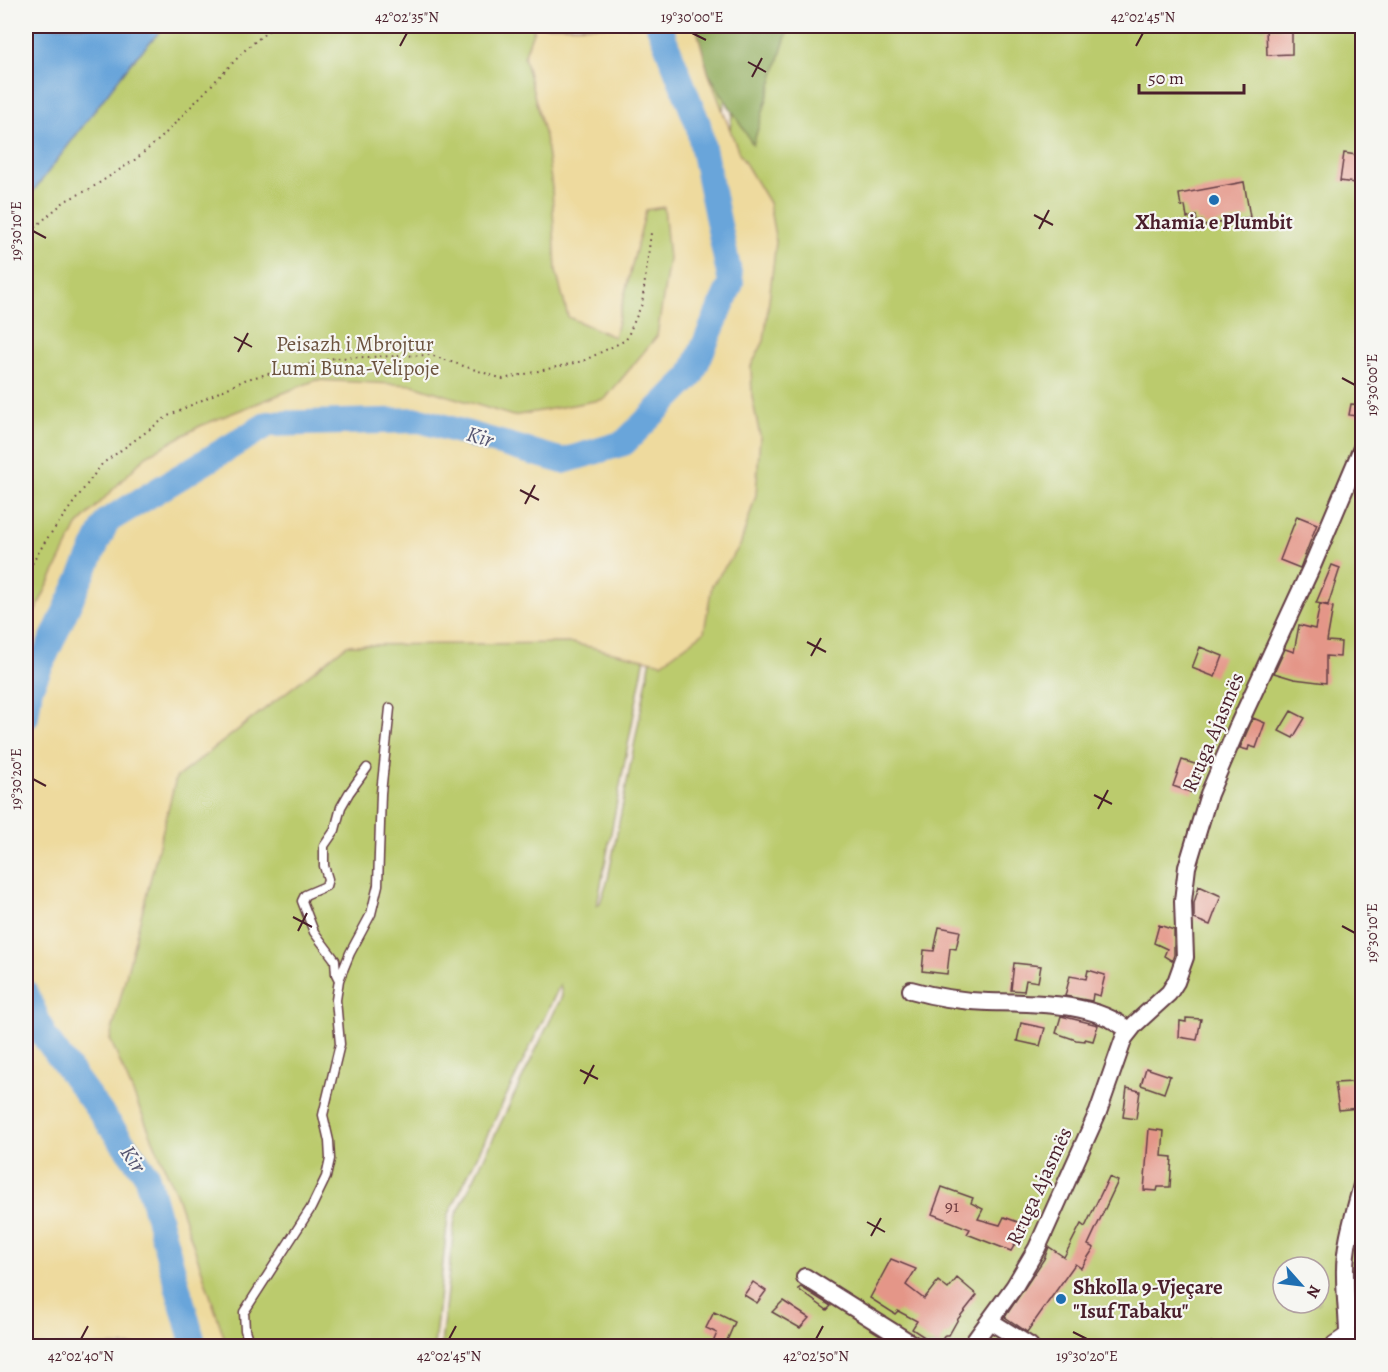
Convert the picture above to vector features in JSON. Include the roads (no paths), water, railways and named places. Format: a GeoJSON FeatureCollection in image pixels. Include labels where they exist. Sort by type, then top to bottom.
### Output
{"type":"FeatureCollection","features":[{"type":"Feature","properties":{"kind":"street","name":"Rruga Ajasmës"},"geometry":{"type":"LineString","coordinates":[[971,1347],[1026,1269],[1037,1248],[1098,1112],[1119,1050],[1129,1031],[1169,993],[1181,969],[1185,957],[1183,901],[1187,867],[1209,794],[1313,564],[1362,448]]}},
{"type":"Feature","properties":{"kind":"street"},"geometry":{"type":"LineString","coordinates":[[911,990],[949,998],[986,1002],[1038,1002],[1059,1005],[1083,1010],[1121,1023],[1129,1031]]}},
{"type":"Feature","properties":{"kind":"street"},"geometry":{"type":"LineString","coordinates":[[1348,1338],[1345,1275],[1347,1243],[1362,1185]]}},
{"type":"Feature","properties":{"kind":"street"},"geometry":{"type":"LineString","coordinates":[[805,1277],[915,1347]]}},
{"type":"Feature","properties":{"kind":"street"},"geometry":{"type":"LineString","coordinates":[[990,1321],[1030,1347]]}},
{"type":"Feature","properties":{"kind":"lane"},"geometry":{"type":"LineString","coordinates":[[250,1347],[245,1330],[244,1312],[311,1208],[326,1177],[330,1159],[323,1115],[340,1044],[336,1000],[339,980],[370,914],[378,885],[381,793],[390,708]]}},
{"type":"Feature","properties":{"kind":"lane"},"geometry":{"type":"LineString","coordinates":[[339,980],[335,960],[314,932],[311,919],[303,908],[302,901],[305,895],[326,886],[328,879],[323,863],[324,846],[335,830],[341,807],[367,768]]}},
{"type":"Feature","properties":{"kind":"lane"},"geometry":{"type":"LineString","coordinates":[[1325,1343],[1348,1338]]}},
{"type":"Feature","properties":{"kind":"water"},"geometry":{"type":"Polygon","coordinates":[[[26,26],[165,26],[130,64],[26,201],[26,26]]]}},
{"type":"Feature","properties":{"kind":"waterway","name":"Kir"},"geometry":{"type":"LineString","coordinates":[[26,717],[30,688],[107,521],[268,424],[420,420],[563,461],[624,443],[691,376],[731,283],[698,124],[659,26]]}},
{"type":"Feature","properties":{"kind":"waterway","name":"Kir"},"geometry":{"type":"LineString","coordinates":[[26,993],[44,1036],[146,1174],[194,1346]]}},
{"type":"Feature","properties":{"kind":"place","name":"Xhamia e Plumbit"},"geometry":{"type":"Point","coordinates":[1214,200]}},
{"type":"Feature","properties":{"kind":"place","name":"Shkolla 9-Vjeçare \"Isuf Tabaku\""},"geometry":{"type":"Point","coordinates":[1061,1299]}},
{"type":"Feature","properties":{"kind":"park label","name":"Peisazh i Mbrojtur Lumi Buna-Velipoje"},"geometry":{"type":"Point","coordinates":[355,356]}}]}
